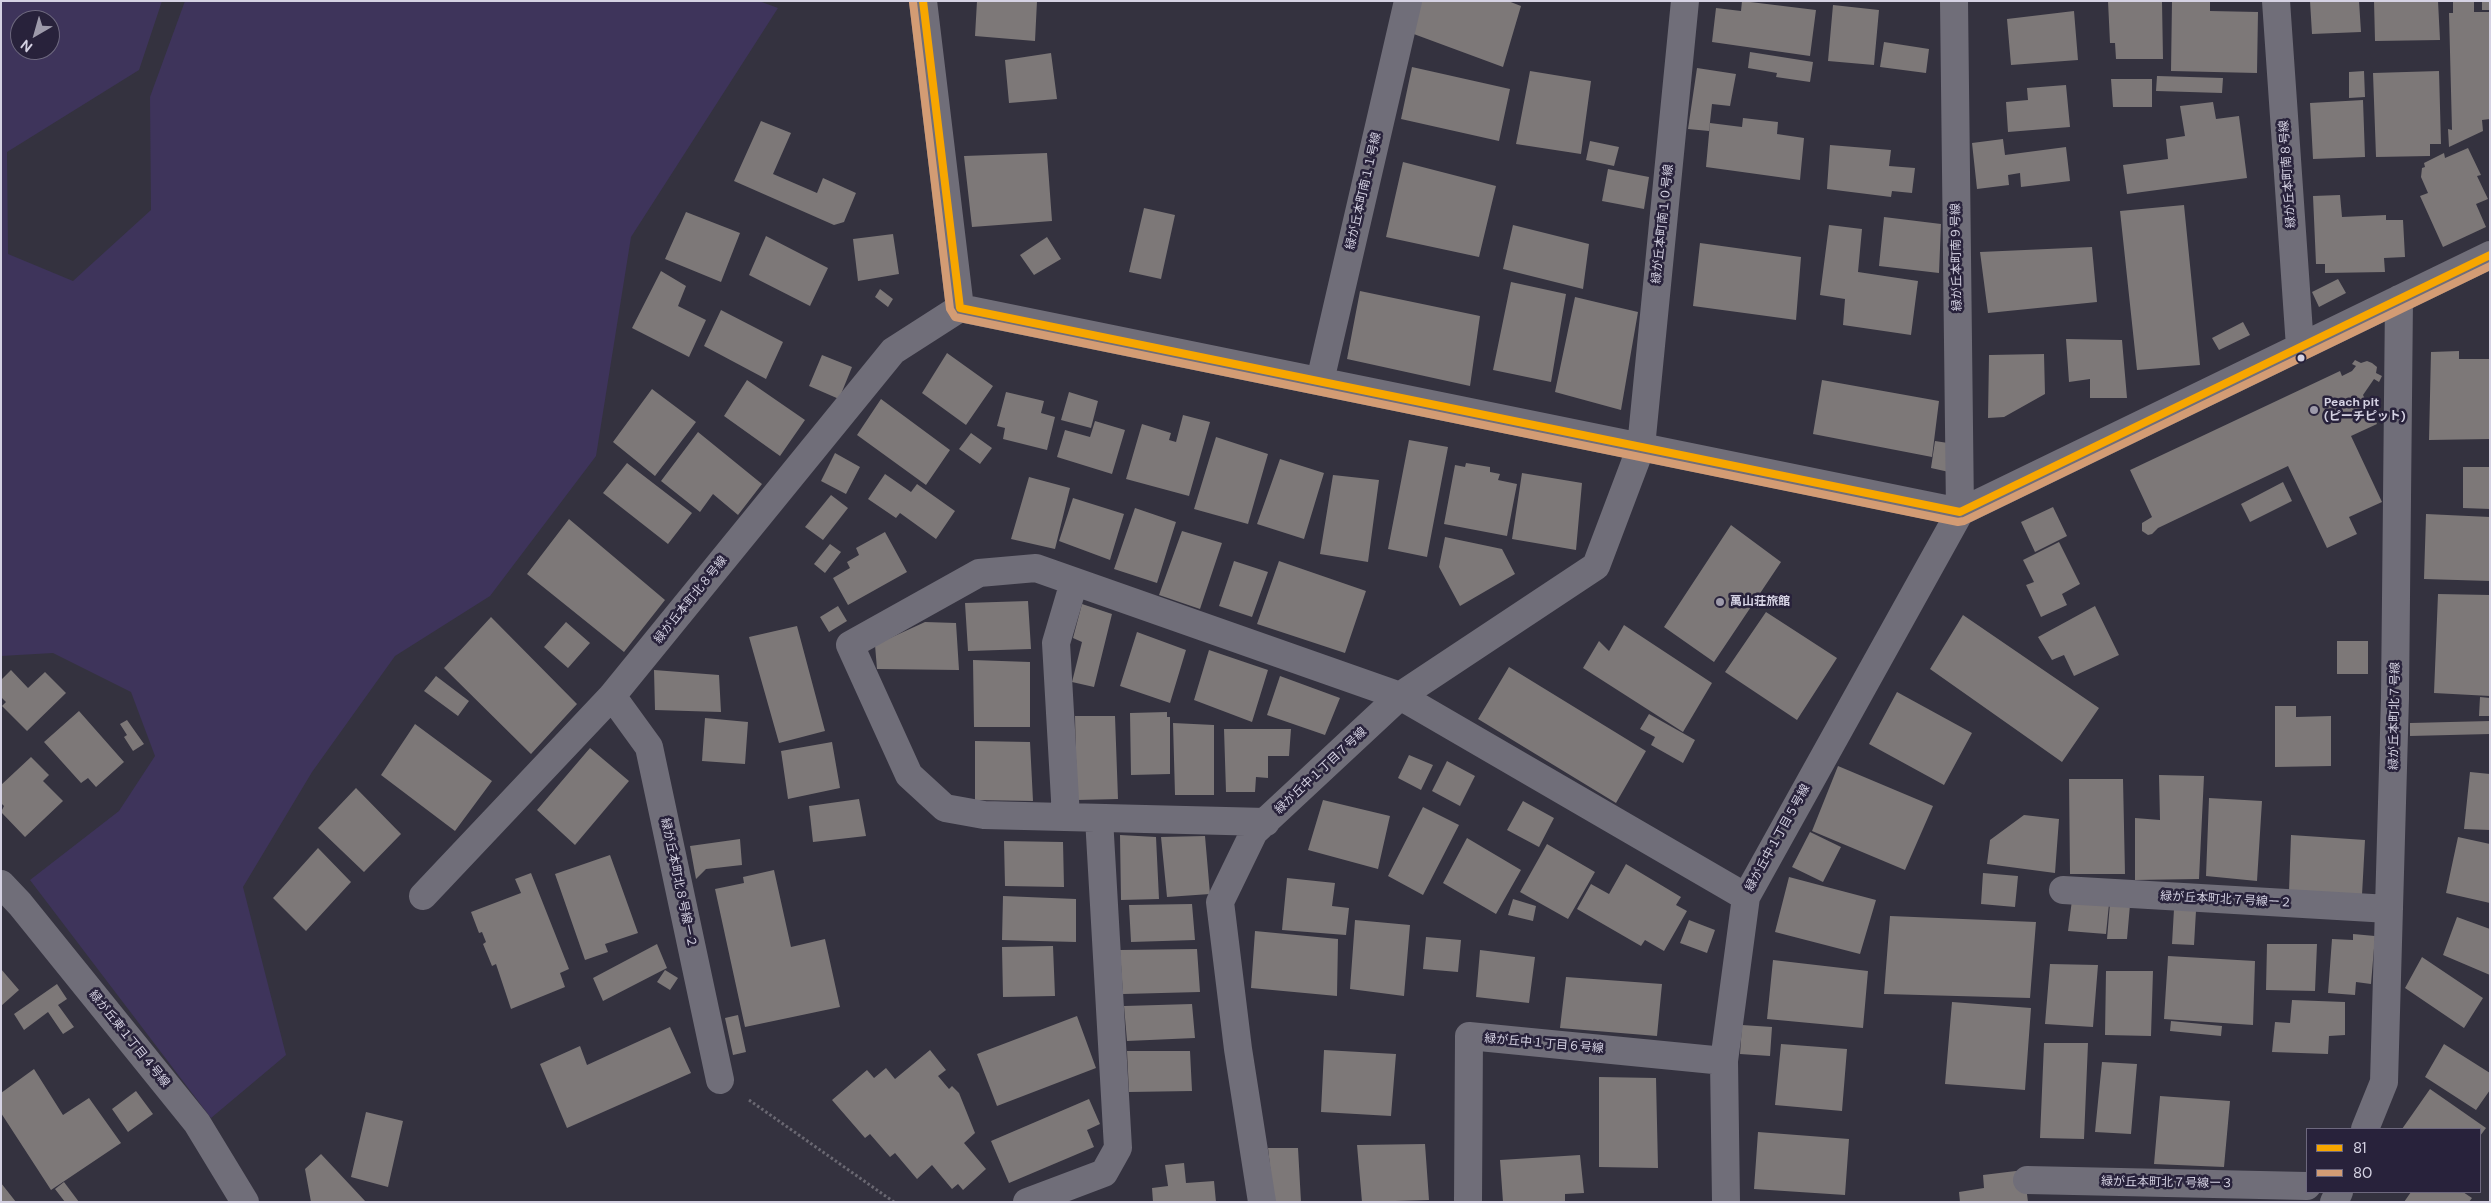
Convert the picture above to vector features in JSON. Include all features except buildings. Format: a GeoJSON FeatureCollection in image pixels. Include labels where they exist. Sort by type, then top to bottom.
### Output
{"type":"FeatureCollection","features":[{"type":"Feature","properties":{"kind":"street"},"geometry":{"type":"LineString","coordinates":[[923,1],[960,308],[1960,512],[2490,255]]}},
{"type":"Feature","properties":{"kind":"street","name":"緑が丘本町南１１号線"},"geometry":{"type":"LineString","coordinates":[[1320,381],[1408,1]]}},
{"type":"Feature","properties":{"kind":"street","name":"緑が丘本町南１０号線"},"geometry":{"type":"LineString","coordinates":[[1641,447],[1685,1]]}},
{"type":"Feature","properties":{"kind":"street","name":"緑が丘本町南９号線"},"geometry":{"type":"LineString","coordinates":[[1954,1],[1960,512]]}},
{"type":"Feature","properties":{"kind":"street","name":"緑が丘本町南８号線"},"geometry":{"type":"LineString","coordinates":[[2276,1],[2300,347]]}},
{"type":"Feature","properties":{"kind":"street","name":"緑が丘本町北７号線"},"geometry":{"type":"LineString","coordinates":[[2365,1128],[2384,1082],[2396,698],[2399,299]]}},
{"type":"Feature","properties":{"kind":"street","name":"緑が丘本町北８号線"},"geometry":{"type":"LineString","coordinates":[[423,896],[612,696],[893,351],[960,308]]}},
{"type":"Feature","properties":{"kind":"street","name":"緑が丘中１丁目７号線"},"geometry":{"type":"LineString","coordinates":[[1262,1202],[1238,1049],[1220,902],[1254,832],[1400,696],[1596,566],[1641,447]]}},
{"type":"Feature","properties":{"kind":"street","name":"緑が丘中１丁目５号線"},"geometry":{"type":"LineString","coordinates":[[1726,1202],[1724,1061],[1746,897],[1960,512]]}},
{"type":"Feature","properties":{"kind":"street"},"geometry":{"type":"LineString","coordinates":[[1266,822],[984,815],[945,808],[909,775],[850,645],[979,573],[1036,568],[1400,696],[1746,897]]}},
{"type":"Feature","properties":{"kind":"street"},"geometry":{"type":"LineString","coordinates":[[1066,817],[1056,643],[1074,582]]}},
{"type":"Feature","properties":{"kind":"street","name":"緑が丘本町北８号線ー２"},"geometry":{"type":"LineString","coordinates":[[612,696],[649,747],[720,1080]]}},
{"type":"Feature","properties":{"kind":"street"},"geometry":{"type":"LineString","coordinates":[[1027,1202],[1104,1173],[1118,1148],[1099,818]]}},
{"type":"Feature","properties":{"kind":"street","name":"緑が丘東１丁目４号線"},"geometry":{"type":"LineString","coordinates":[[1,884],[20,904],[197,1123],[245,1202]]}},
{"type":"Feature","properties":{"kind":"street","name":"緑が丘本町北７号線ー２"},"geometry":{"type":"LineString","coordinates":[[2063,890],[2389,909]]}},
{"type":"Feature","properties":{"kind":"street","name":"緑が丘中１丁目６号線"},"geometry":{"type":"LineString","coordinates":[[1468,1202],[1469,1036],[1724,1061]]}},
{"type":"Feature","properties":{"kind":"street","name":"緑が丘本町北７号線ー３"},"geometry":{"type":"LineString","coordinates":[[2027,1180],[2306,1186]]}},
{"type":"Feature","properties":{"kind":"path"},"geometry":{"type":"LineString","coordinates":[[720,1080],[894,1202]]}},
{"type":"Feature","properties":{"kind":"shaded area"},"geometry":{"type":"Polygon","coordinates":[[[1,1],[162,1],[139,70],[7,152],[8,254],[73,281],[151,210],[150,97],[185,1],[759,1],[778,8],[631,237],[596,456],[490,596],[395,656],[312,772],[243,887],[286,1055],[211,1118],[30,880],[119,811],[155,756],[131,692],[53,653],[1,656],[1,1]]]}},
{"type":"Feature","properties":{"kind":"transit line","name":"81"},"geometry":{"type":"LineString","coordinates":[[923,1],[960,308],[1960,512],[2490,255]]}},
{"type":"Feature","properties":{"kind":"transit line","name":"80"},"geometry":{"type":"LineString","coordinates":[[913,2],[950,309],[955,317],[1958,522],[1964,521],[2490,266]]}},
{"type":"Feature","properties":{"kind":"place","name":"Peach pit (ピーチピット)"},"geometry":{"type":"Point","coordinates":[2314,410]}},
{"type":"Feature","properties":{"kind":"place","name":"萬山荘旅館"},"geometry":{"type":"Point","coordinates":[1720,602]}}]}
